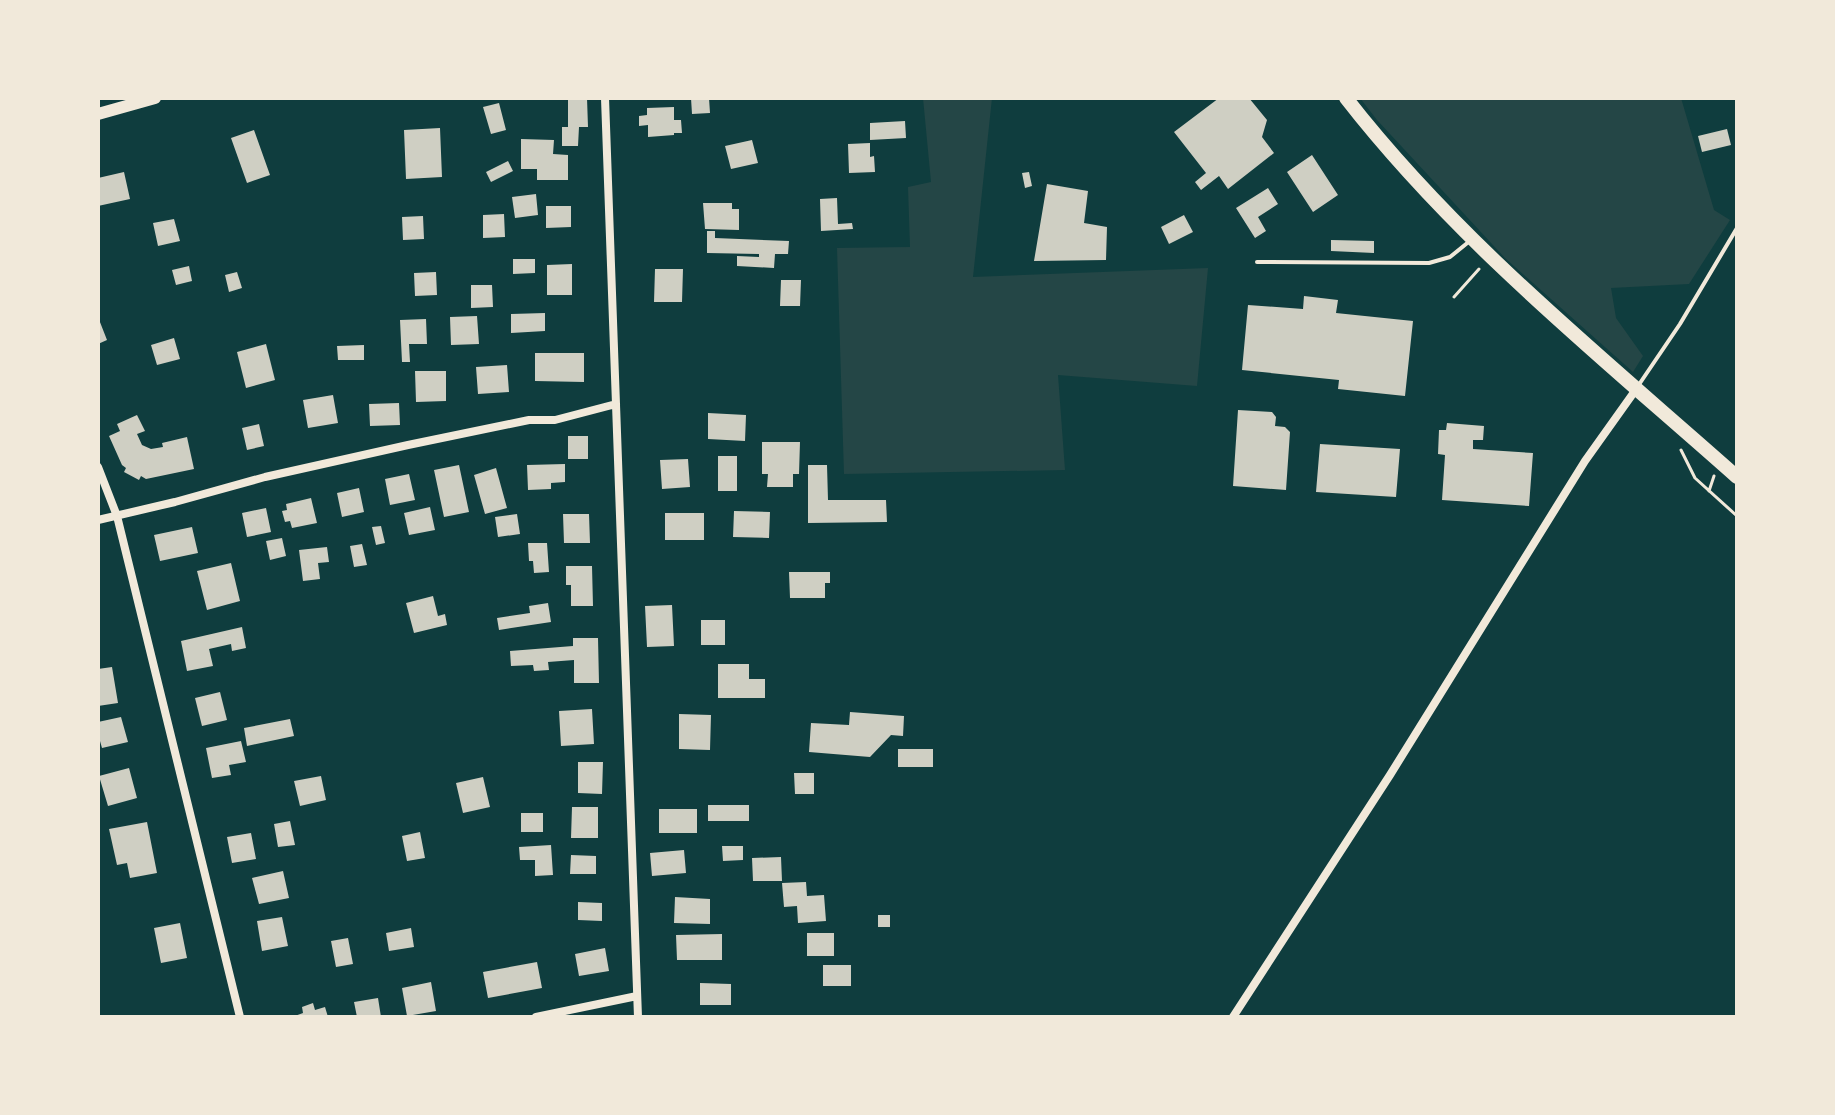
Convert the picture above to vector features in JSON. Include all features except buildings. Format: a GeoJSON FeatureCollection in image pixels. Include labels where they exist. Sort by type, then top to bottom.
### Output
{"type":"FeatureCollection","features":[{"type":"Feature","properties":{"kind":"main road"},"geometry":{"type":"LineString","coordinates":[[98,114],[155,98]]}},
{"type":"Feature","properties":{"kind":"main road"},"geometry":{"type":"LineString","coordinates":[[1346,98],[1418,183],[1473,238],[1737,477]]}},
{"type":"Feature","properties":{"kind":"street"},"geometry":{"type":"LineString","coordinates":[[605,98],[638,1017]]}},
{"type":"Feature","properties":{"kind":"street"},"geometry":{"type":"LineString","coordinates":[[1233,1017],[1390,775],[1585,461],[1637,388]]}},
{"type":"Feature","properties":{"kind":"street"},"geometry":{"type":"LineString","coordinates":[[98,520],[265,477],[529,420],[555,420],[616,404]]}},
{"type":"Feature","properties":{"kind":"street"},"geometry":{"type":"LineString","coordinates":[[98,467],[117,516],[240,1017]]}},
{"type":"Feature","properties":{"kind":"street"},"geometry":{"type":"LineString","coordinates":[[536,1017],[637,996]]}},
{"type":"Feature","properties":{"kind":"lane"},"geometry":{"type":"LineString","coordinates":[[1637,388],[1680,324],[1737,228]]}},
{"type":"Feature","properties":{"kind":"lane"},"geometry":{"type":"LineString","coordinates":[[1257,262],[1429,263],[1450,257],[1473,238]]}},
{"type":"Feature","properties":{"kind":"path"},"geometry":{"type":"LineString","coordinates":[[1454,297],[1479,269]]}},
{"type":"Feature","properties":{"kind":"path"},"geometry":{"type":"LineString","coordinates":[[1681,449],[1695,478],[1737,516]]}},
{"type":"Feature","properties":{"kind":"shaded area"},"geometry":{"type":"Polygon","coordinates":[[[923,98],[992,98],[973,277],[1208,268],[1197,386],[1058,375],[1065,470],[844,474],[837,248],[910,247],[908,187],[931,182],[923,98]]]}},
{"type":"Feature","properties":{"kind":"shaded area"},"geometry":{"type":"Polygon","coordinates":[[[1360,98],[1681,98],[1714,210],[1730,220],[1689,284],[1611,288],[1616,318],[1643,356],[1633,372],[1505,258],[1360,98]]]}}]}
